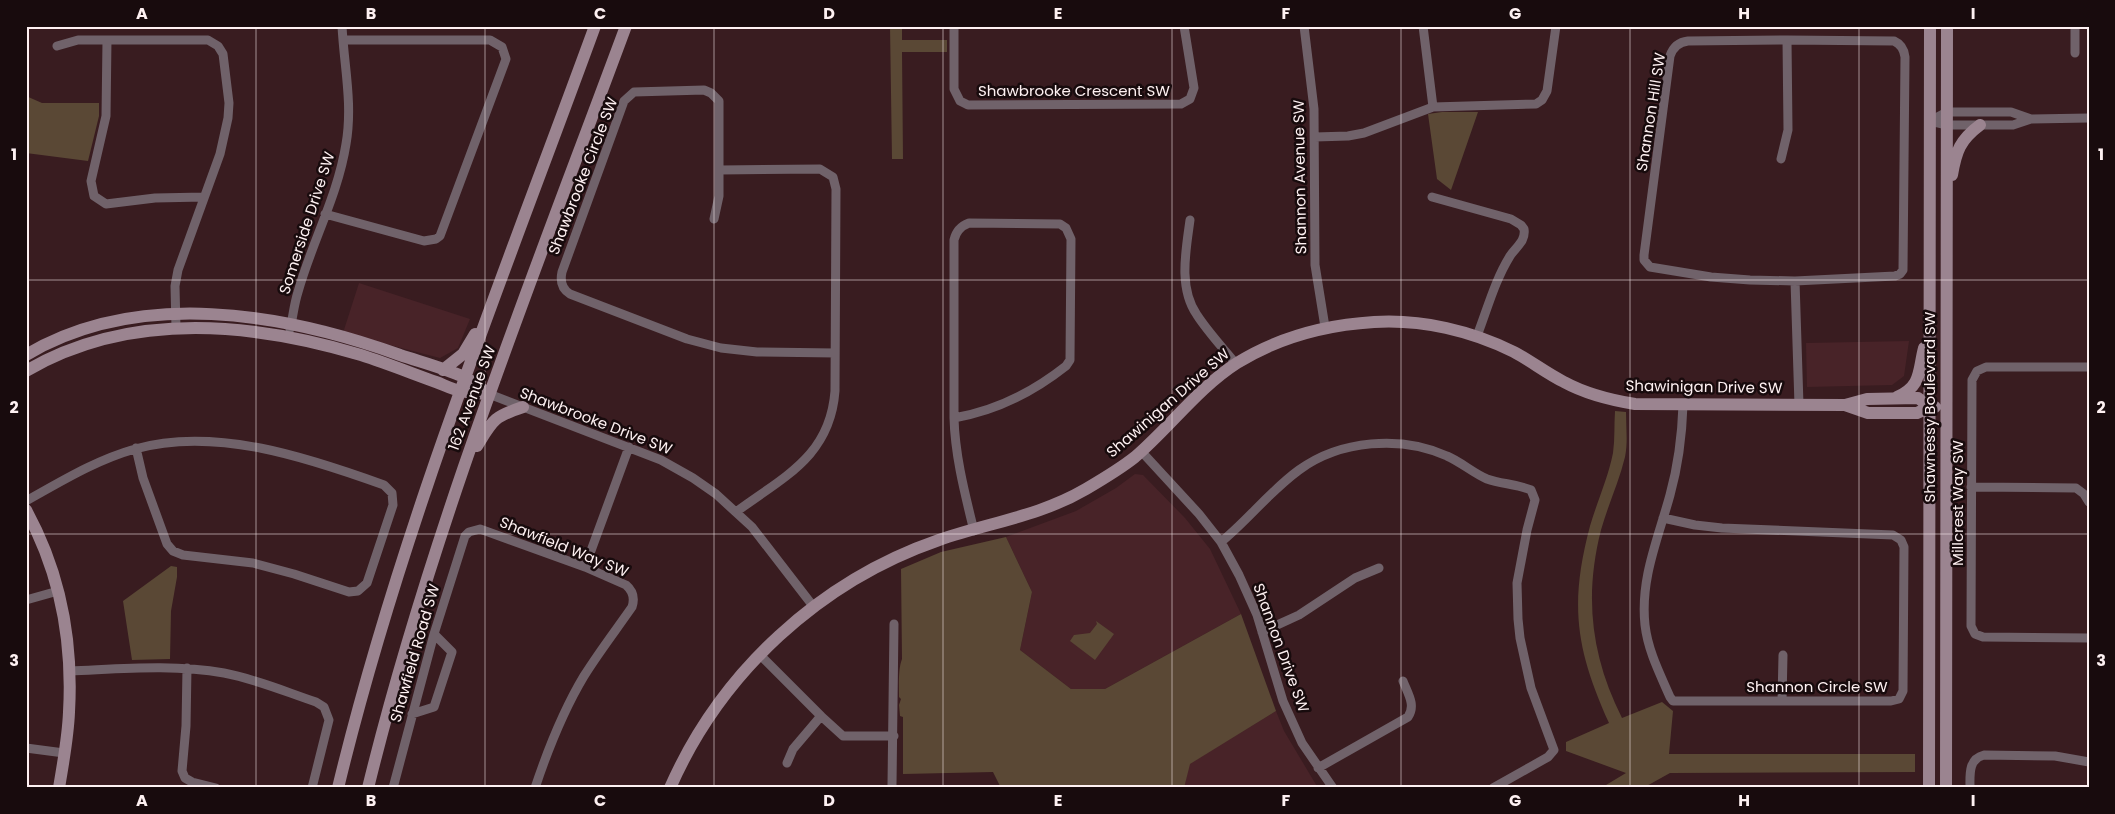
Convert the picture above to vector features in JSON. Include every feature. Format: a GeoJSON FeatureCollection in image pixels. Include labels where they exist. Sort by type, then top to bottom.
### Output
{"type":"FeatureCollection","features":[{"type":"Feature","properties":{"kind":"main road","name":"162 Avenue SW"},"geometry":{"type":"LineString","coordinates":[[338,788],[384,618],[436,459],[595,26]]}},
{"type":"Feature","properties":{"kind":"main road","name":"162 Avenue SW"},"geometry":{"type":"LineString","coordinates":[[368,788],[403,657],[489,394],[626,26]]}},
{"type":"Feature","properties":{"kind":"main road","name":"Shawnessy Boulevard SW"},"geometry":{"type":"LineString","coordinates":[[1929,788],[1930,26]]}},
{"type":"Feature","properties":{"kind":"main road","name":"Shawnessy Boulevard SW"},"geometry":{"type":"LineString","coordinates":[[1946,788],[1947,26]]}},
{"type":"Feature","properties":{"kind":"main road"},"geometry":{"type":"LineString","coordinates":[[1946,215],[1959,145],[1967,134],[1980,125]]}},
{"type":"Feature","properties":{"kind":"main road"},"geometry":{"type":"LineString","coordinates":[[443,370],[463,354],[491,306]]}},
{"type":"Feature","properties":{"kind":"main road"},"geometry":{"type":"LineString","coordinates":[[26,355],[55,341],[106,324],[141,317],[176,314],[223,315],[291,324],[366,342],[465,378],[489,394]]}},
{"type":"Feature","properties":{"kind":"main road","name":"Shawinigan Drive SW"},"geometry":{"type":"LineString","coordinates":[[670,788],[689,749],[711,715],[759,654],[813,606],[836,590],[883,563],[938,540],[1030,515],[1085,490],[1132,459],[1193,399],[1236,364],[1276,343],[1324,326],[1378,321],[1397,322],[1435,326],[1477,336],[1514,353],[1563,382],[1594,395],[1635,404],[1845,405],[1866,399],[1918,398],[1930,407]]}},
{"type":"Feature","properties":{"kind":"main road"},"geometry":{"type":"LineString","coordinates":[[1892,399],[1910,391],[1913,386],[1920,368],[1929,324]]}},
{"type":"Feature","properties":{"kind":"main road"},"geometry":{"type":"LineString","coordinates":[[26,371],[52,357],[90,343],[137,332],[176,328],[216,328],[289,338],[361,356],[460,391],[489,394]]}},
{"type":"Feature","properties":{"kind":"main road","name":"Shawinigan Drive SW"},"geometry":{"type":"LineString","coordinates":[[1845,405],[1868,413],[1917,413],[1930,407],[1946,407]]}},
{"type":"Feature","properties":{"kind":"main road"},"geometry":{"type":"LineString","coordinates":[[465,465],[491,423],[499,415],[523,407]]}},
{"type":"Feature","properties":{"kind":"main road"},"geometry":{"type":"LineString","coordinates":[[26,510],[45,550],[58,591],[67,637],[70,671],[70,713],[59,788]]}},
{"type":"Feature","properties":{"kind":"street","name":"Somerside Drive SW"},"geometry":{"type":"LineString","coordinates":[[289,338],[298,293],[326,214],[341,167],[346,143],[349,98],[342,26]]}},
{"type":"Feature","properties":{"kind":"street","name":"Shawbrooke Crescent SW"},"geometry":{"type":"LineString","coordinates":[[954,26],[956,96],[964,104],[978,105],[1181,104],[1190,99],[1194,88],[1184,26]]}},
{"type":"Feature","properties":{"kind":"street","name":"Shannon Avenue SW"},"geometry":{"type":"LineString","coordinates":[[1304,26],[1312,76],[1315,137],[1315,265],[1324,326]]}},
{"type":"Feature","properties":{"kind":"street"},"geometry":{"type":"LineString","coordinates":[[1423,26],[1432,107]]}},
{"type":"Feature","properties":{"kind":"street"},"geometry":{"type":"LineString","coordinates":[[1315,137],[1348,136],[1364,133],[1432,107],[1532,105],[1539,102],[1547,91],[1556,26]]}},
{"type":"Feature","properties":{"kind":"street"},"geometry":{"type":"LineString","coordinates":[[2074,53],[2075,26]]}},
{"type":"Feature","properties":{"kind":"street"},"geometry":{"type":"LineString","coordinates":[[57,46],[78,40],[208,40],[214,42],[222,50],[228,92],[228,118],[220,154],[178,270],[175,286],[176,328]]}},
{"type":"Feature","properties":{"kind":"street"},"geometry":{"type":"LineString","coordinates":[[107,40],[106,116],[91,181],[94,196],[106,204],[155,198],[204,196]]}},
{"type":"Feature","properties":{"kind":"street"},"geometry":{"type":"LineString","coordinates":[[326,214],[424,241],[436,239],[440,236],[506,58],[502,47],[490,40],[343,40]]}},
{"type":"Feature","properties":{"kind":"street"},"geometry":{"type":"LineString","coordinates":[[1781,159],[1788,130],[1787,40]]}},
{"type":"Feature","properties":{"kind":"street","name":"Shannon Hill SW"},"geometry":{"type":"LineString","coordinates":[[1787,40],[1894,41],[1902,47],[1905,57],[1903,270],[1895,276],[1795,281],[1711,277],[1655,269],[1647,264],[1644,255],[1670,56],[1674,48],[1680,43],[1688,41],[1787,40]]}},
{"type":"Feature","properties":{"kind":"street","name":"Shawbrooke Circle SW"},"geometry":{"type":"LineString","coordinates":[[720,170],[720,105],[716,96],[704,90],[642,90],[630,94],[624,101],[562,272],[560,278],[562,286],[570,294],[704,344],[757,352],[835,353]]}},
{"type":"Feature","properties":{"kind":"street"},"geometry":{"type":"LineString","coordinates":[[1930,121],[1947,112],[2011,112],[2031,119]]}},
{"type":"Feature","properties":{"kind":"street"},"geometry":{"type":"LineString","coordinates":[[1930,121],[1947,125],[1980,125],[2013,124],[2031,119],[2089,118]]}},
{"type":"Feature","properties":{"kind":"street"},"geometry":{"type":"LineString","coordinates":[[714,219],[719,196],[720,170],[820,169],[833,177],[836,189],[835,353],[834,402],[831,417],[822,439],[796,470],[736,512]]}},
{"type":"Feature","properties":{"kind":"street"},"geometry":{"type":"LineString","coordinates":[[1432,197],[1511,219],[1524,229],[1522,241],[1510,256],[1477,336]]}},
{"type":"Feature","properties":{"kind":"street"},"geometry":{"type":"LineString","coordinates":[[1190,220],[1185,270],[1191,306],[1196,315],[1236,364]]}},
{"type":"Feature","properties":{"kind":"street"},"geometry":{"type":"LineString","coordinates":[[954,418],[997,406],[1029,392],[1066,366],[1070,360],[1071,239],[1066,228],[1060,224],[969,223],[959,228],[956,234],[954,418],[960,468],[974,531]]}},
{"type":"Feature","properties":{"kind":"street"},"geometry":{"type":"LineString","coordinates":[[1795,281],[1799,405]]}},
{"type":"Feature","properties":{"kind":"street","name":"Millcrest Way SW"},"geometry":{"type":"LineString","coordinates":[[2089,367],[1986,368],[1977,371],[1972,380],[1972,626],[1975,634],[1983,637],[2089,638]]}},
{"type":"Feature","properties":{"kind":"street","name":"Shawbrooke Drive SW"},"geometry":{"type":"LineString","coordinates":[[489,394],[629,447],[661,460],[686,474],[716,494],[736,512],[764,542],[813,606]]}},
{"type":"Feature","properties":{"kind":"street","name":"Shannon Circle SW"},"geometry":{"type":"LineString","coordinates":[[1663,518],[1695,525],[1722,528],[1893,535],[1901,540],[1904,547],[1903,691],[1899,698],[1891,701],[1673,701],[1670,697],[1656,667],[1645,625],[1644,603],[1649,566],[1676,470],[1682,436],[1683,405]]}},
{"type":"Feature","properties":{"kind":"street"},"geometry":{"type":"LineString","coordinates":[[26,501],[93,464],[136,448],[169,443],[224,444],[302,458],[384,485],[392,494],[393,505],[367,583],[358,591],[349,592],[253,563],[183,555],[173,551],[167,544],[143,478],[136,448]]}},
{"type":"Feature","properties":{"kind":"street"},"geometry":{"type":"LineString","coordinates":[[1220,542],[1298,470],[1344,448],[1386,444],[1420,447],[1448,456],[1486,478],[1531,490],[1535,500],[1517,583],[1518,619],[1520,638],[1531,688],[1554,750],[1548,757],[1493,788]]}},
{"type":"Feature","properties":{"kind":"street"},"geometry":{"type":"LineString","coordinates":[[585,567],[629,447]]}},
{"type":"Feature","properties":{"kind":"street","name":"Shannon Drive SW"},"geometry":{"type":"LineString","coordinates":[[1141,451],[1199,514],[1220,542],[1250,597],[1283,701],[1302,743],[1332,788]]}},
{"type":"Feature","properties":{"kind":"street"},"geometry":{"type":"LineString","coordinates":[[1972,487],[2076,488],[2084,494],[2089,502]]}},
{"type":"Feature","properties":{"kind":"street","name":"Shawfield Way SW"},"geometry":{"type":"LineString","coordinates":[[473,530],[487,530],[585,567],[628,587],[633,593],[633,604],[576,690],[548,749],[535,788]]}},
{"type":"Feature","properties":{"kind":"street","name":"Shawfield Road SW"},"geometry":{"type":"LineString","coordinates":[[393,788],[434,634],[465,536],[473,530]]}},
{"type":"Feature","properties":{"kind":"street"},"geometry":{"type":"LineString","coordinates":[[1262,632],[1299,615],[1355,578],[1378,568]]}},
{"type":"Feature","properties":{"kind":"street"},"geometry":{"type":"LineString","coordinates":[[26,600],[58,591]]}},
{"type":"Feature","properties":{"kind":"street"},"geometry":{"type":"LineString","coordinates":[[892,785],[894,624]]}},
{"type":"Feature","properties":{"kind":"street"},"geometry":{"type":"LineString","coordinates":[[412,714],[434,707],[452,652],[434,634]]}},
{"type":"Feature","properties":{"kind":"street"},"geometry":{"type":"LineString","coordinates":[[759,654],[843,736],[894,736]]}},
{"type":"Feature","properties":{"kind":"street"},"geometry":{"type":"LineString","coordinates":[[1782,701],[1783,655]]}},
{"type":"Feature","properties":{"kind":"street"},"geometry":{"type":"LineString","coordinates":[[187,668],[186,726],[182,771],[188,780],[216,788]]}},
{"type":"Feature","properties":{"kind":"street"},"geometry":{"type":"LineString","coordinates":[[70,671],[187,668],[225,673],[249,679],[316,702],[324,707],[329,720],[312,788]]}},
{"type":"Feature","properties":{"kind":"street"},"geometry":{"type":"LineString","coordinates":[[1318,768],[1408,717],[1412,703],[1403,681]]}},
{"type":"Feature","properties":{"kind":"street"},"geometry":{"type":"LineString","coordinates":[[787,763],[793,749],[821,716]]}},
{"type":"Feature","properties":{"kind":"street"},"geometry":{"type":"LineString","coordinates":[[26,748],[64,753]]}},
{"type":"Feature","properties":{"kind":"street"},"geometry":{"type":"LineString","coordinates":[[1970,788],[1971,768],[1976,759],[1984,755],[2055,756],[2089,762]]}},
{"type":"Feature","properties":{"kind":"shaded area"},"geometry":{"type":"Polygon","coordinates":[[[890,26],[902,26],[902,40],[947,40],[947,52],[902,52],[903,159],[892,159],[890,26]]]}},
{"type":"Feature","properties":{"kind":"shaded area"},"geometry":{"type":"Polygon","coordinates":[[[26,96],[42,103],[99,103],[99,116],[88,161],[26,153],[26,96]]]}},
{"type":"Feature","properties":{"kind":"shaded area"},"geometry":{"type":"Polygon","coordinates":[[[1478,112],[1451,190],[1437,179],[1428,114],[1478,112]]]}},
{"type":"Feature","properties":{"kind":"shaded area"},"geometry":{"type":"Polygon","coordinates":[[[359,283],[470,319],[458,348],[440,358],[343,333],[359,283]]]}},
{"type":"Feature","properties":{"kind":"shaded area"},"geometry":{"type":"Polygon","coordinates":[[[1909,341],[1904,376],[1892,385],[1807,387],[1806,343],[1909,341]]]}},
{"type":"Feature","properties":{"kind":"shaded area"},"geometry":{"type":"Polygon","coordinates":[[[1615,411],[1626,412],[1626,451],[1620,475],[1601,530],[1593,579],[1592,603],[1597,649],[1603,672],[1622,718],[1662,702],[1673,711],[1669,754],[1915,754],[1915,772],[1670,773],[1643,788],[1601,788],[1626,773],[1566,751],[1566,742],[1609,723],[1589,673],[1579,627],[1578,604],[1583,554],[1613,453],[1615,411]]]}},
{"type":"Feature","properties":{"kind":"shaded area"},"geometry":{"type":"Polygon","coordinates":[[[1135,474],[1143,475],[1185,518],[1210,549],[1241,614],[1105,689],[1071,689],[1020,650],[1032,592],[1006,537],[1076,511],[1116,488],[1135,474]]]}},
{"type":"Feature","properties":{"kind":"shaded area"},"geometry":{"type":"Polygon","coordinates":[[[1006,537],[1032,592],[1020,650],[1071,689],[1105,689],[1241,614],[1276,711],[1190,764],[1184,788],[1001,788],[993,772],[903,774],[903,717],[900,716],[899,705],[901,699],[899,697],[899,673],[902,659],[901,569],[941,552],[1006,537]]]}},
{"type":"Feature","properties":{"kind":"shaded area"},"geometry":{"type":"Polygon","coordinates":[[[171,566],[177,567],[177,577],[171,611],[170,659],[132,660],[123,601],[171,566]]]}},
{"type":"Feature","properties":{"kind":"shaded area"},"geometry":{"type":"Polygon","coordinates":[[[1096,621],[1114,634],[1095,660],[1070,641],[1074,635],[1090,633],[1097,624],[1096,621]]]}},
{"type":"Feature","properties":{"kind":"shaded area"},"geometry":{"type":"Polygon","coordinates":[[[1276,711],[1284,731],[1318,788],[1184,788],[1189,764],[1276,711]]]}}]}
